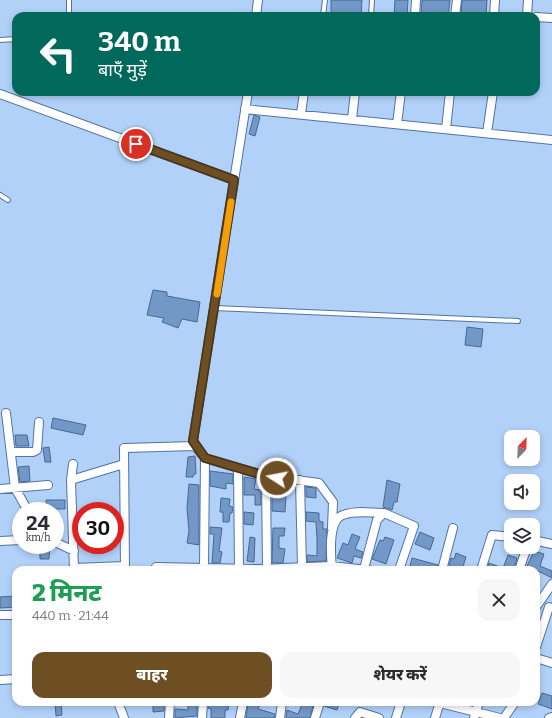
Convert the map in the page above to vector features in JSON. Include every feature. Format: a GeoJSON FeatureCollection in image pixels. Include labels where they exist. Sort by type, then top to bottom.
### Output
{"type":"FeatureCollection","features":[{"type":"Feature","properties":{"kind":"street"},"geometry":{"type":"LineString","coordinates":[[256,12],[258,0]]}},
{"type":"Feature","properties":{"kind":"street"},"geometry":{"type":"LineString","coordinates":[[415,12],[416,0]]}},
{"type":"Feature","properties":{"kind":"street"},"geometry":{"type":"LineString","coordinates":[[456,12],[457,0]]}},
{"type":"Feature","properties":{"kind":"street"},"geometry":{"type":"LineString","coordinates":[[494,12],[495,0]]}},
{"type":"Feature","properties":{"kind":"street"},"geometry":{"type":"LineString","coordinates":[[527,12],[528,0]]}},
{"type":"Feature","properties":{"kind":"street"},"geometry":{"type":"LineString","coordinates":[[540,17],[552,18]]}},
{"type":"Feature","properties":{"kind":"street"},"geometry":{"type":"LineString","coordinates":[[0,94],[234,180]]}},
{"type":"Feature","properties":{"kind":"street"},"geometry":{"type":"LineString","coordinates":[[247,96],[193,441],[205,458],[266,476],[320,483],[333,502],[332,566]]}},
{"type":"Feature","properties":{"kind":"street"},"geometry":{"type":"LineString","coordinates":[[302,114],[304,96]]}},
{"type":"Feature","properties":{"kind":"street"},"geometry":{"type":"LineString","coordinates":[[352,119],[355,96]]}},
{"type":"Feature","properties":{"kind":"street"},"geometry":{"type":"LineString","coordinates":[[397,124],[400,96]]}},
{"type":"Feature","properties":{"kind":"street"},"geometry":{"type":"LineString","coordinates":[[446,129],[450,96]]}},
{"type":"Feature","properties":{"kind":"street"},"geometry":{"type":"LineString","coordinates":[[487,133],[492,96]]}},
{"type":"Feature","properties":{"kind":"street"},"geometry":{"type":"LineString","coordinates":[[245,108],[552,140]]}},
{"type":"Feature","properties":{"kind":"street"},"geometry":{"type":"LineString","coordinates":[[6,413],[15,488],[23,502]]}},
{"type":"Feature","properties":{"kind":"street"},"geometry":{"type":"LineString","coordinates":[[11,452],[33,452],[37,450],[39,422]]}},
{"type":"Feature","properties":{"kind":"street"},"geometry":{"type":"LineString","coordinates":[[125,566],[124,448],[196,446]]}},
{"type":"Feature","properties":{"kind":"street"},"geometry":{"type":"LineString","coordinates":[[204,566],[205,458]]}},
{"type":"Feature","properties":{"kind":"street"},"geometry":{"type":"LineString","coordinates":[[72,504],[71,480],[73,464]]}},
{"type":"Feature","properties":{"kind":"street"},"geometry":{"type":"LineString","coordinates":[[71,480],[124,464]]}},
{"type":"Feature","properties":{"kind":"street"},"geometry":{"type":"LineString","coordinates":[[238,468],[239,566]]}},
{"type":"Feature","properties":{"kind":"street"},"geometry":{"type":"LineString","coordinates":[[266,476],[267,566]]}},
{"type":"Feature","properties":{"kind":"street"},"geometry":{"type":"LineString","coordinates":[[299,566],[300,480]]}},
{"type":"Feature","properties":{"kind":"street"},"geometry":{"type":"LineString","coordinates":[[0,489],[48,485]]}},
{"type":"Feature","properties":{"kind":"street"},"geometry":{"type":"LineString","coordinates":[[332,528],[336,519],[342,515],[384,513],[414,526],[400,566]]}},
{"type":"Feature","properties":{"kind":"street"},"geometry":{"type":"LineString","coordinates":[[367,566],[377,520],[384,513]]}},
{"type":"Feature","properties":{"kind":"street"},"geometry":{"type":"LineString","coordinates":[[443,566],[453,528]]}},
{"type":"Feature","properties":{"kind":"street"},"geometry":{"type":"LineString","coordinates":[[482,566],[492,535],[504,536]]}},
{"type":"Feature","properties":{"kind":"street"},"geometry":{"type":"LineString","coordinates":[[0,541],[12,540]]}},
{"type":"Feature","properties":{"kind":"street"},"geometry":{"type":"LineString","coordinates":[[540,541],[552,544]]}},
{"type":"Feature","properties":{"kind":"street"},"geometry":{"type":"LineString","coordinates":[[74,554],[74,566]]}},
{"type":"Feature","properties":{"kind":"street"},"geometry":{"type":"LineString","coordinates":[[520,566],[525,554]]}},
{"type":"Feature","properties":{"kind":"street"},"geometry":{"type":"LineString","coordinates":[[540,601],[552,584]]}},
{"type":"Feature","properties":{"kind":"street"},"geometry":{"type":"LineString","coordinates":[[540,635],[549,607]]}},
{"type":"Feature","properties":{"kind":"street"},"geometry":{"type":"LineString","coordinates":[[0,616],[12,615]]}},
{"type":"Feature","properties":{"kind":"street"},"geometry":{"type":"LineString","coordinates":[[540,659],[552,663]]}},
{"type":"Feature","properties":{"kind":"street"},"geometry":{"type":"LineString","coordinates":[[0,680],[12,679]]}},
{"type":"Feature","properties":{"kind":"street"},"geometry":{"type":"LineString","coordinates":[[120,706],[124,718]]}},
{"type":"Feature","properties":{"kind":"street"},"geometry":{"type":"LineString","coordinates":[[169,718],[170,706]]}},
{"type":"Feature","properties":{"kind":"street"},"geometry":{"type":"LineString","coordinates":[[202,718],[203,706]]}},
{"type":"Feature","properties":{"kind":"street"},"geometry":{"type":"LineString","coordinates":[[240,718],[242,706]]}},
{"type":"Feature","properties":{"kind":"street"},"geometry":{"type":"LineString","coordinates":[[280,718],[282,706]]}},
{"type":"Feature","properties":{"kind":"street"},"geometry":{"type":"LineString","coordinates":[[316,718],[319,706]]}},
{"type":"Feature","properties":{"kind":"street"},"geometry":{"type":"LineString","coordinates":[[396,718],[399,706]]}},
{"type":"Feature","properties":{"kind":"street"},"geometry":{"type":"LineString","coordinates":[[435,718],[439,706]]}},
{"type":"Feature","properties":{"kind":"street"},"geometry":{"type":"LineString","coordinates":[[449,706],[475,715],[500,718]]}},
{"type":"Feature","properties":{"kind":"street"},"geometry":{"type":"LineString","coordinates":[[504,718],[512,706]]}},
{"type":"Feature","properties":{"kind":"street"},"geometry":{"type":"LineString","coordinates":[[355,718],[360,712],[379,718]]}},
{"type":"Feature","properties":{"kind":"lane"},"geometry":{"type":"LineString","coordinates":[[69,0],[69,12]]}},
{"type":"Feature","properties":{"kind":"lane"},"geometry":{"type":"LineString","coordinates":[[324,12],[325,0]]}},
{"type":"Feature","properties":{"kind":"lane"},"geometry":{"type":"LineString","coordinates":[[371,12],[372,0]]}},
{"type":"Feature","properties":{"kind":"lane"},"geometry":{"type":"LineString","coordinates":[[0,40],[12,39]]}},
{"type":"Feature","properties":{"kind":"lane"},"geometry":{"type":"LineString","coordinates":[[0,195],[8,200]]}},
{"type":"Feature","properties":{"kind":"lane"},"geometry":{"type":"LineString","coordinates":[[214,308],[518,321]]}},
{"type":"Feature","properties":{"kind":"building"},"geometry":{"type":"Polygon","coordinates":[[[331,0],[362,0],[361,12],[331,12],[331,0]]]}},
{"type":"Feature","properties":{"kind":"building"},"geometry":{"type":"Polygon","coordinates":[[[395,0],[408,0],[407,12],[394,12],[395,0]]]}},
{"type":"Feature","properties":{"kind":"building"},"geometry":{"type":"Polygon","coordinates":[[[422,0],[450,0],[448,12],[421,12],[422,0]]]}},
{"type":"Feature","properties":{"kind":"building"},"geometry":{"type":"Polygon","coordinates":[[[462,0],[487,0],[486,12],[461,12],[462,0]]]}},
{"type":"Feature","properties":{"kind":"building"},"geometry":{"type":"Polygon","coordinates":[[[254,115],[260,117],[255,136],[249,134],[254,115]]]}},
{"type":"Feature","properties":{"kind":"building"},"geometry":{"type":"Polygon","coordinates":[[[153,290],[167,292],[167,296],[200,302],[197,322],[182,319],[178,328],[162,322],[164,318],[147,315],[153,290]]]}},
{"type":"Feature","properties":{"kind":"building"},"geometry":{"type":"Polygon","coordinates":[[[467,327],[483,329],[481,347],[465,345],[467,327]]]}},
{"type":"Feature","properties":{"kind":"building"},"geometry":{"type":"Polygon","coordinates":[[[53,418],[86,425],[83,435],[51,428],[53,418]]]}},
{"type":"Feature","properties":{"kind":"building"},"geometry":{"type":"Polygon","coordinates":[[[15,435],[27,435],[29,446],[16,446],[15,435]]]}},
{"type":"Feature","properties":{"kind":"building"},"geometry":{"type":"Polygon","coordinates":[[[49,447],[51,462],[45,462],[43,448],[49,447]]]}},
{"type":"Feature","properties":{"kind":"building"},"geometry":{"type":"Polygon","coordinates":[[[195,456],[196,474],[194,474],[193,477],[186,477],[188,457],[195,456]]]}},
{"type":"Feature","properties":{"kind":"building"},"geometry":{"type":"Polygon","coordinates":[[[29,466],[30,481],[20,482],[18,467],[29,466]]]}},
{"type":"Feature","properties":{"kind":"building"},"geometry":{"type":"Polygon","coordinates":[[[210,471],[233,474],[233,484],[226,483],[226,489],[210,486],[210,471]]]}},
{"type":"Feature","properties":{"kind":"building"},"geometry":{"type":"Polygon","coordinates":[[[244,477],[256,479],[254,489],[261,490],[261,505],[255,505],[255,495],[244,495],[244,477]]]}},
{"type":"Feature","properties":{"kind":"building"},"geometry":{"type":"Polygon","coordinates":[[[387,480],[400,484],[397,502],[394,502],[392,510],[383,507],[387,480]]]}},
{"type":"Feature","properties":{"kind":"building"},"geometry":{"type":"Polygon","coordinates":[[[189,484],[199,485],[199,545],[187,543],[189,531],[187,508],[189,484]]]}},
{"type":"Feature","properties":{"kind":"building"},"geometry":{"type":"Polygon","coordinates":[[[306,487],[316,488],[316,498],[306,497],[306,487]]]}},
{"type":"Feature","properties":{"kind":"building"},"geometry":{"type":"Polygon","coordinates":[[[272,496],[286,496],[285,512],[272,511],[272,496]]]}},
{"type":"Feature","properties":{"kind":"building"},"geometry":{"type":"Polygon","coordinates":[[[221,498],[230,499],[229,506],[233,507],[232,513],[230,513],[229,522],[223,522],[223,512],[220,512],[221,498]]]}},
{"type":"Feature","properties":{"kind":"building"},"geometry":{"type":"Polygon","coordinates":[[[46,500],[65,500],[65,509],[64,502],[46,502],[46,500]]]}},
{"type":"Feature","properties":{"kind":"building"},"geometry":{"type":"Polygon","coordinates":[[[244,512],[254,513],[253,525],[244,524],[244,512]]]}},
{"type":"Feature","properties":{"kind":"building"},"geometry":{"type":"Polygon","coordinates":[[[306,512],[319,513],[319,521],[323,522],[323,529],[327,529],[326,561],[307,562],[307,555],[317,556],[317,539],[316,522],[306,521],[306,512]]]}},
{"type":"Feature","properties":{"kind":"building"},"geometry":{"type":"Polygon","coordinates":[[[210,527],[222,528],[219,551],[222,552],[220,563],[212,563],[214,534],[210,534],[210,527]]]}},
{"type":"Feature","properties":{"kind":"building"},"geometry":{"type":"Polygon","coordinates":[[[273,528],[285,528],[284,536],[279,536],[279,548],[285,549],[283,563],[272,563],[273,528]]]}},
{"type":"Feature","properties":{"kind":"building"},"geometry":{"type":"Polygon","coordinates":[[[420,532],[434,538],[430,550],[415,544],[420,532]]]}},
{"type":"Feature","properties":{"kind":"building"},"geometry":{"type":"Polygon","coordinates":[[[352,534],[360,537],[355,549],[363,552],[361,558],[354,556],[352,563],[337,558],[343,543],[348,545],[352,534]]]}},
{"type":"Feature","properties":{"kind":"building"},"geometry":{"type":"Polygon","coordinates":[[[250,537],[255,538],[254,562],[247,561],[250,537]]]}},
{"type":"Feature","properties":{"kind":"building"},"geometry":{"type":"Polygon","coordinates":[[[385,537],[394,540],[386,564],[372,559],[380,540],[383,541],[385,537]]]}},
{"type":"Feature","properties":{"kind":"building"},"geometry":{"type":"Polygon","coordinates":[[[456,553],[466,557],[463,566],[449,566],[451,558],[454,559],[456,553]]]}},
{"type":"Feature","properties":{"kind":"building"},"geometry":{"type":"Polygon","coordinates":[[[540,553],[544,554],[540,566],[527,566],[533,554],[540,553]]]}},
{"type":"Feature","properties":{"kind":"building"},"geometry":{"type":"Polygon","coordinates":[[[40,554],[49,554],[49,559],[40,559],[40,554]]]}},
{"type":"Feature","properties":{"kind":"building"},"geometry":{"type":"Polygon","coordinates":[[[508,555],[517,558],[515,566],[504,566],[508,555]]]}},
{"type":"Feature","properties":{"kind":"building"},"geometry":{"type":"Polygon","coordinates":[[[412,558],[438,565],[438,566],[410,566],[412,558]]]}},
{"type":"Feature","properties":{"kind":"building"},"geometry":{"type":"Polygon","coordinates":[[[489,563],[497,566],[488,566],[489,563]]]}},
{"type":"Feature","properties":{"kind":"building"},"geometry":{"type":"Polygon","coordinates":[[[540,566],[552,571],[552,578],[540,572],[540,566]]]}},
{"type":"Feature","properties":{"kind":"building"},"geometry":{"type":"Polygon","coordinates":[[[12,596],[12,607],[0,608],[0,597],[12,596]]]}},
{"type":"Feature","properties":{"kind":"building"},"geometry":{"type":"Polygon","coordinates":[[[542,693],[552,696],[552,709],[540,705],[542,693]]]}},
{"type":"Feature","properties":{"kind":"building"},"geometry":{"type":"Polygon","coordinates":[[[55,706],[61,706],[62,715],[56,716],[55,706]]]}},
{"type":"Feature","properties":{"kind":"building"},"geometry":{"type":"Polygon","coordinates":[[[153,706],[164,706],[164,711],[153,712],[153,706]]]}},
{"type":"Feature","properties":{"kind":"building"},"geometry":{"type":"Polygon","coordinates":[[[188,706],[197,706],[197,716],[175,718],[175,709],[188,710],[188,706]]]}},
{"type":"Feature","properties":{"kind":"building"},"geometry":{"type":"Polygon","coordinates":[[[208,706],[228,706],[228,710],[225,710],[225,718],[211,718],[211,709],[208,708],[208,706]]]}},
{"type":"Feature","properties":{"kind":"building"},"geometry":{"type":"Polygon","coordinates":[[[248,706],[259,706],[258,709],[275,714],[275,718],[246,718],[248,706]]]}},
{"type":"Feature","properties":{"kind":"building"},"geometry":{"type":"Polygon","coordinates":[[[301,706],[313,706],[310,718],[286,718],[287,710],[298,714],[301,706]]]}},
{"type":"Feature","properties":{"kind":"building"},"geometry":{"type":"Polygon","coordinates":[[[324,706],[338,706],[337,710],[324,706]]]}},
{"type":"Feature","properties":{"kind":"slow traffic"},"geometry":{"type":"LineString","coordinates":[[217,294],[231,202]]}},
{"type":"Feature","properties":{"kind":"route"},"geometry":{"type":"LineString","coordinates":[[136,144],[234,180],[193,441],[205,458],[277,478]]}}]}
